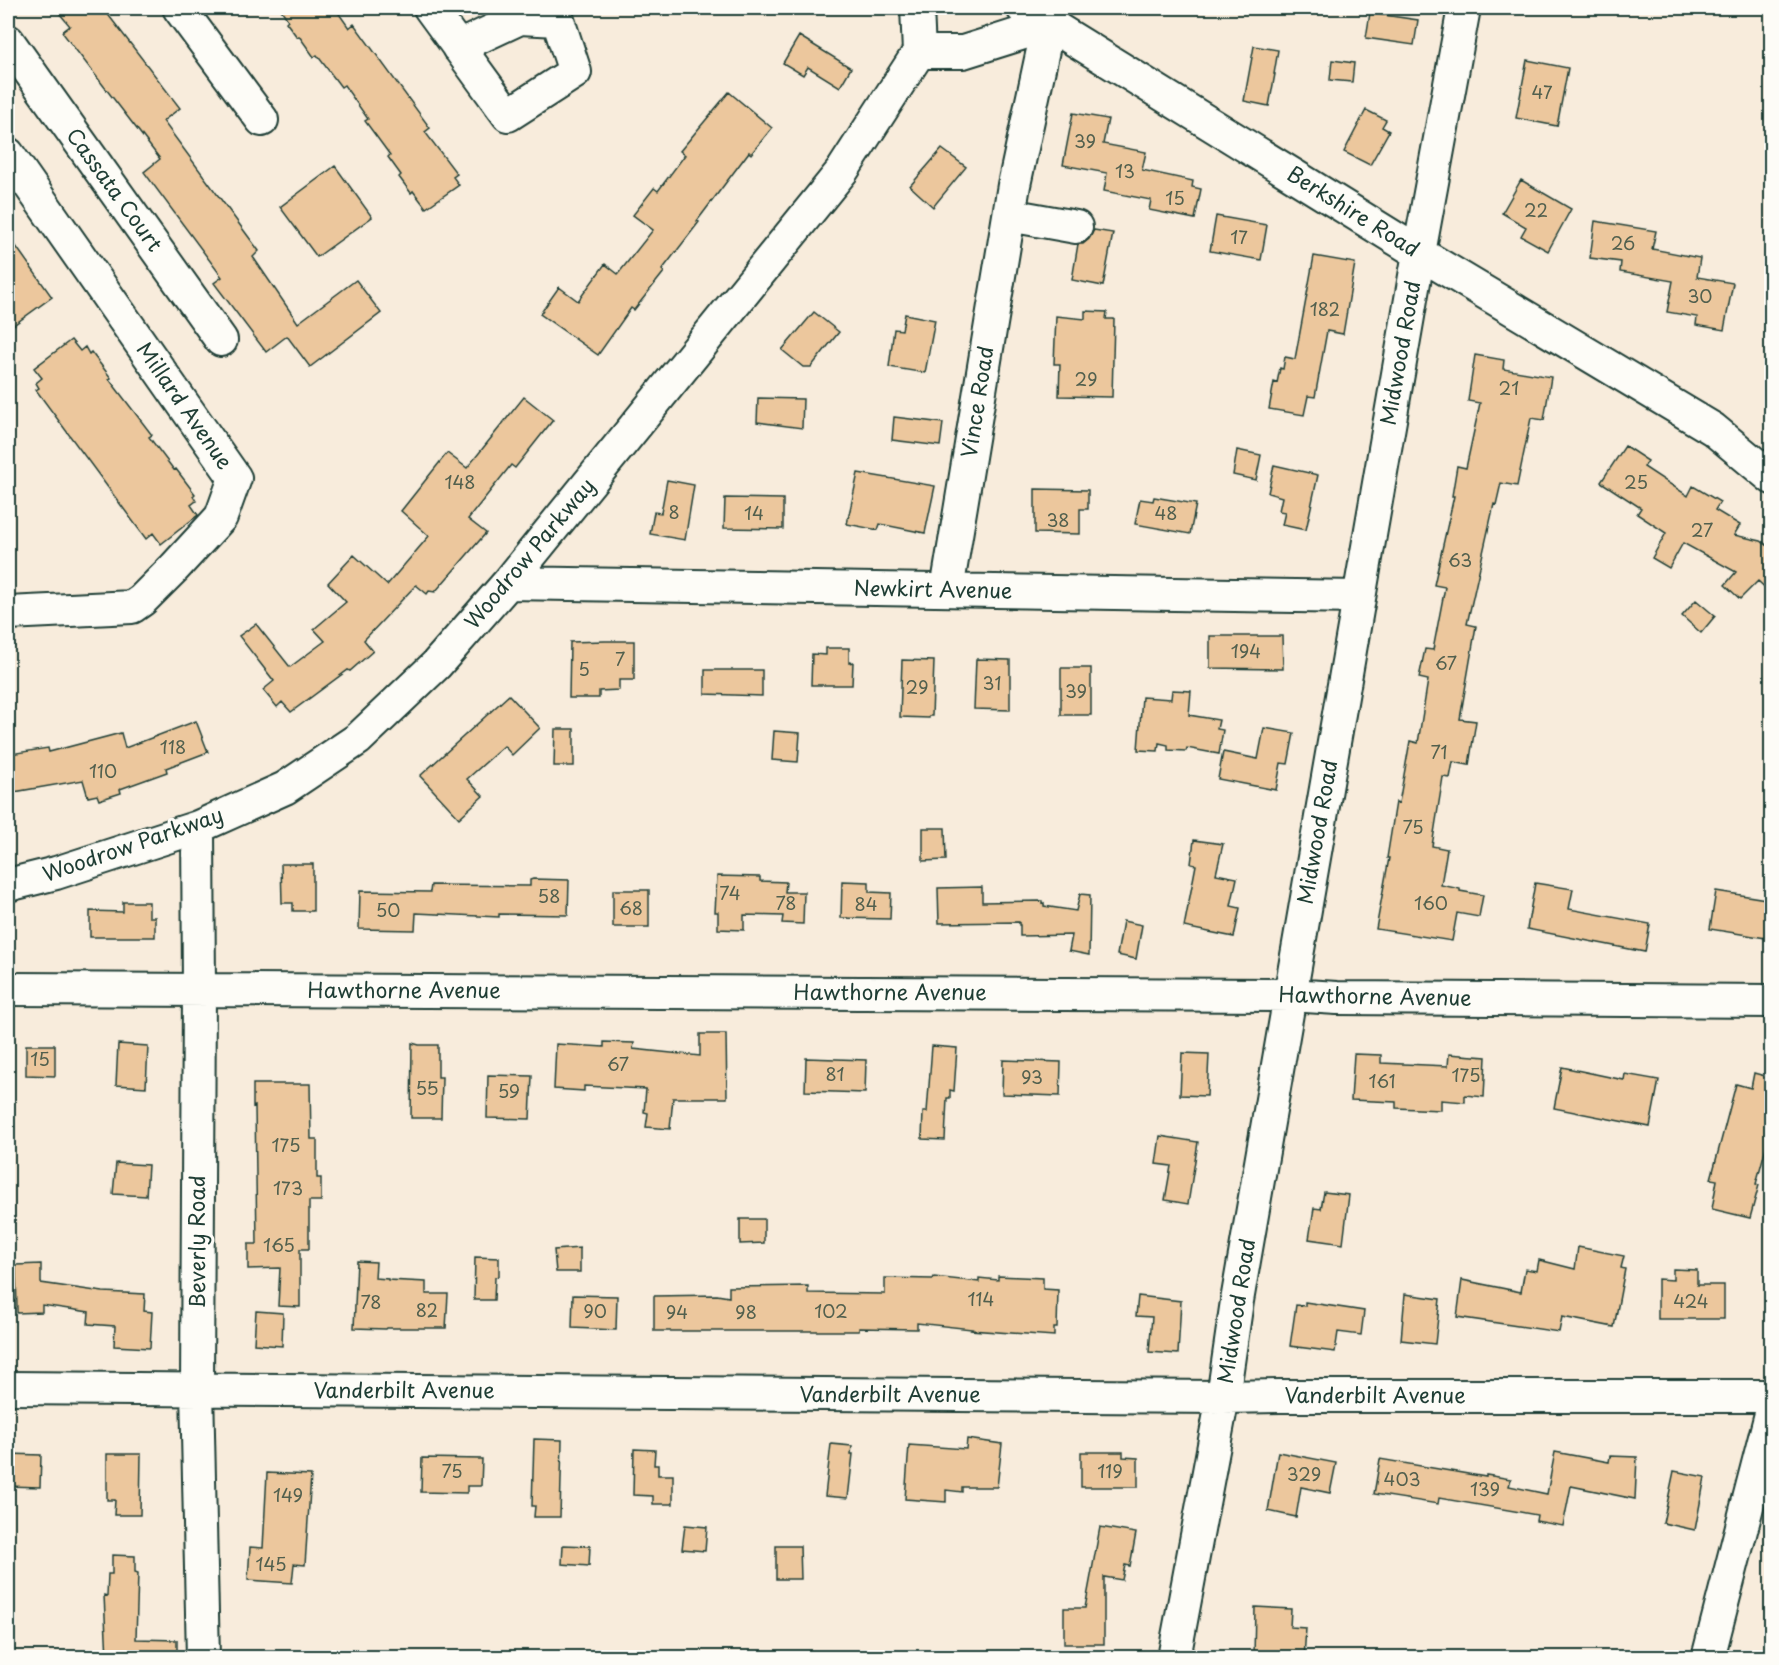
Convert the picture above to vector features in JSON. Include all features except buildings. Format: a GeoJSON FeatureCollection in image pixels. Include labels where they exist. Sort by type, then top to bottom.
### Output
{"type":"FeatureCollection","features":[{"type":"Feature","properties":{"kind":"street"},"geometry":{"type":"LineString","coordinates":[[430,8],[458,47]]}},
{"type":"Feature","properties":{"kind":"street"},"geometry":{"type":"LineString","coordinates":[[917,8],[919,52],[963,52],[1051,16]]}},
{"type":"Feature","properties":{"kind":"street","name":"Berkshire Road"},"geometry":{"type":"LineString","coordinates":[[1023,8],[1051,16],[1419,252],[1713,429],[1772,478]]}},
{"type":"Feature","properties":{"kind":"street","name":"Midwood Road"},"geometry":{"type":"LineString","coordinates":[[1174,1658],[1223,1397],[1237,1301],[1359,597],[1464,8]]}},
{"type":"Feature","properties":{"kind":"street"},"geometry":{"type":"LineString","coordinates":[[186,10],[262,120]]}},
{"type":"Feature","properties":{"kind":"street","name":"Vince Road"},"geometry":{"type":"LineString","coordinates":[[947,590],[1009,215],[1051,16]]}},
{"type":"Feature","properties":{"kind":"street","name":"Cassata Court"},"geometry":{"type":"LineString","coordinates":[[8,41],[221,340]]}},
{"type":"Feature","properties":{"kind":"street","name":"Woodrow Parkway"},"geometry":{"type":"LineString","coordinates":[[8,885],[56,873],[198,827],[285,788],[358,739],[436,665],[508,583],[842,171],[919,52]]}},
{"type":"Feature","properties":{"kind":"street","name":"Millard Avenue"},"geometry":{"type":"LineString","coordinates":[[8,154],[235,478],[221,518],[174,568],[132,607],[8,613]]}},
{"type":"Feature","properties":{"kind":"street"},"geometry":{"type":"LineString","coordinates":[[1009,215],[1076,227]]}},
{"type":"Feature","properties":{"kind":"street","name":"Newkirt Avenue"},"geometry":{"type":"LineString","coordinates":[[508,583],[1359,597]]}},
{"type":"Feature","properties":{"kind":"street","name":"Beverly Road"},"geometry":{"type":"LineString","coordinates":[[198,827],[197,1389],[204,1658]]}},
{"type":"Feature","properties":{"kind":"street","name":"Hawthorne Avenue"},"geometry":{"type":"LineString","coordinates":[[8,989],[1290,995],[1337,998],[1772,1001]]}},
{"type":"Feature","properties":{"kind":"street","name":"Vanderbilt Avenue"},"geometry":{"type":"LineString","coordinates":[[8,1388],[1223,1397],[1772,1396]]}},
{"type":"Feature","properties":{"kind":"street"},"geometry":{"type":"LineString","coordinates":[[1708,1658],[1772,1410]]}}]}
